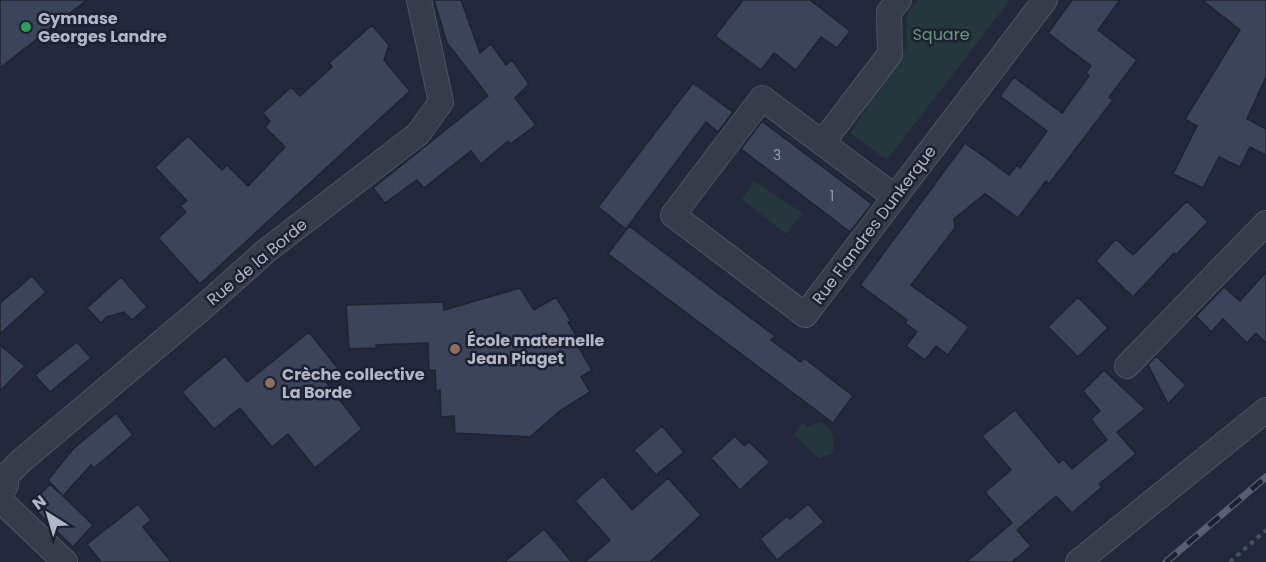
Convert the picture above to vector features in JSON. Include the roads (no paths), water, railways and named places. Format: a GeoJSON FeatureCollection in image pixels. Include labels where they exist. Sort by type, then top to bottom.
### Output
{"type":"FeatureCollection","features":[{"type":"Feature","properties":{"kind":"street","name":"Rue de la Borde"},"geometry":{"type":"LineString","coordinates":[[0,495],[6,485],[6,476],[21,461],[200,310],[266,251],[418,134],[441,102],[419,0]]}},
{"type":"Feature","properties":{"kind":"street"},"geometry":{"type":"LineString","coordinates":[[895,197],[823,142],[890,54],[890,12],[899,0]]}},
{"type":"Feature","properties":{"kind":"street","name":"Rue Flandres Dunkerque"},"geometry":{"type":"LineString","coordinates":[[823,142],[762,98],[673,214],[805,315],[1045,0]]}},
{"type":"Feature","properties":{"kind":"street"},"geometry":{"type":"LineString","coordinates":[[1127,366],[1266,223]]}},
{"type":"Feature","properties":{"kind":"street"},"geometry":{"type":"LineString","coordinates":[[1078,562],[1266,410]]}},
{"type":"Feature","properties":{"kind":"street"},"geometry":{"type":"LineString","coordinates":[[0,500],[64,562]]}},
{"type":"Feature","properties":{"kind":"railway"},"geometry":{"type":"LineString","coordinates":[[1166,562],[1266,477]]}},
{"type":"Feature","properties":{"kind":"place","name":"Gymnase Georges Landre"},"geometry":{"type":"Point","coordinates":[26,27]}},
{"type":"Feature","properties":{"kind":"place","name":"École maternelle Jean Piaget"},"geometry":{"type":"Point","coordinates":[455,349]}},
{"type":"Feature","properties":{"kind":"place","name":"Crèche collective La Borde"},"geometry":{"type":"Point","coordinates":[270,383]}},
{"type":"Feature","properties":{"kind":"park label","name":"Square"},"geometry":{"type":"Point","coordinates":[941,34]}}]}
